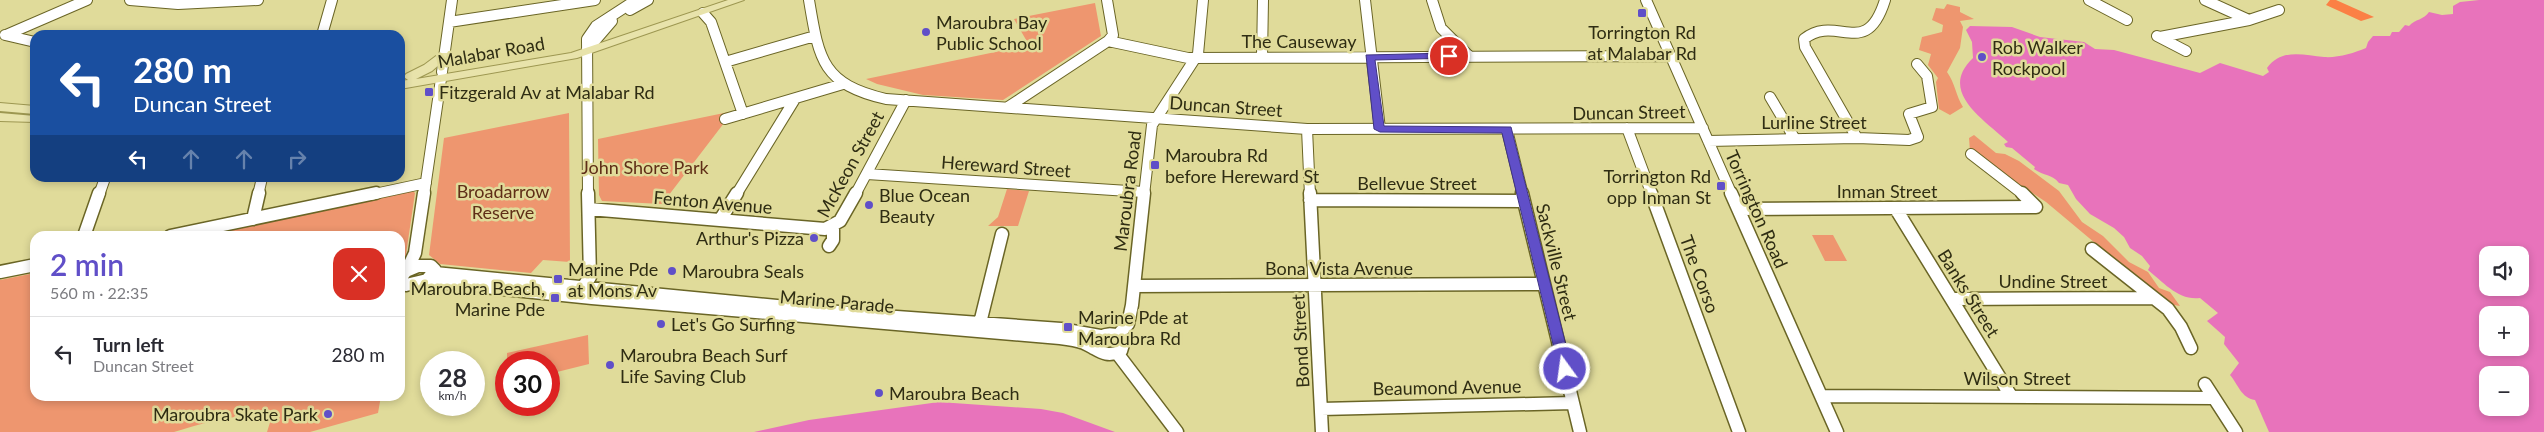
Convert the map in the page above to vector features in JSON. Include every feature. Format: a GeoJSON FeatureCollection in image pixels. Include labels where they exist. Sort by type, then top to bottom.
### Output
{"type":"FeatureCollection","features":[{"type":"Feature","properties":{"kind":"main road","name":"Malabar Road"},"geometry":{"type":"LineString","coordinates":[[405,78],[441,75],[559,58],[739,0]]}},
{"type":"Feature","properties":{"kind":"main road"},"geometry":{"type":"LineString","coordinates":[[405,78],[428,68],[444,55]]}},
{"type":"Feature","properties":{"kind":"main road","name":"Malabar Road"},"geometry":{"type":"LineString","coordinates":[[405,84],[441,75]]}},
{"type":"Feature","properties":{"kind":"main road"},"geometry":{"type":"LineString","coordinates":[[0,108],[30,110]]}},
{"type":"Feature","properties":{"kind":"main road"},"geometry":{"type":"LineString","coordinates":[[0,117],[30,119]]}},
{"type":"Feature","properties":{"kind":"street"},"geometry":{"type":"LineString","coordinates":[[3,34],[87,0]]}},
{"type":"Feature","properties":{"kind":"street"},"geometry":{"type":"LineString","coordinates":[[130,0],[198,2],[258,0]]}},
{"type":"Feature","properties":{"kind":"street"},"geometry":{"type":"LineString","coordinates":[[323,30],[332,0]]}},
{"type":"Feature","properties":{"kind":"street"},"geometry":{"type":"LineString","coordinates":[[405,271],[415,253],[452,0]]}},
{"type":"Feature","properties":{"kind":"street"},"geometry":{"type":"LineString","coordinates":[[449,22],[558,3],[595,0]]}},
{"type":"Feature","properties":{"kind":"street"},"geometry":{"type":"LineString","coordinates":[[580,292],[590,277],[590,209],[586,142],[587,39],[596,26],[636,0]]}},
{"type":"Feature","properties":{"kind":"street"},"geometry":{"type":"LineString","coordinates":[[588,50],[608,24],[648,0]]}},
{"type":"Feature","properties":{"kind":"street","name":"Duncan Street"},"geometry":{"type":"LineString","coordinates":[[809,0],[820,58],[843,84],[873,97],[1307,129],[1507,130],[1703,128]]}},
{"type":"Feature","properties":{"kind":"street"},"geometry":{"type":"LineString","coordinates":[[1008,107],[1108,41],[1114,35],[1106,0]]}},
{"type":"Feature","properties":{"kind":"street","name":"Maroubra Road"},"geometry":{"type":"LineString","coordinates":[[1118,336],[1128,324],[1152,125],[1196,58],[1199,47],[1203,0]]}},
{"type":"Feature","properties":{"kind":"street"},"geometry":{"type":"LineString","coordinates":[[1262,57],[1263,0]]}},
{"type":"Feature","properties":{"kind":"street"},"geometry":{"type":"LineString","coordinates":[[1364,0],[1380,129]]}},
{"type":"Feature","properties":{"kind":"street"},"geometry":{"type":"LineString","coordinates":[[1432,0],[1440,28],[1469,56]]}},
{"type":"Feature","properties":{"kind":"street","name":"Torrington Road"},"geometry":{"type":"LineString","coordinates":[[1646,0],[1837,432]]}},
{"type":"Feature","properties":{"kind":"street"},"geometry":{"type":"LineString","coordinates":[[1857,138],[1806,47],[1804,39],[1807,34],[1816,32],[1868,31],[1880,21],[1885,0]]}},
{"type":"Feature","properties":{"kind":"street"},"geometry":{"type":"LineString","coordinates":[[2089,0],[2128,20]]}},
{"type":"Feature","properties":{"kind":"street"},"geometry":{"type":"LineString","coordinates":[[2205,0],[2249,20]]}},
{"type":"Feature","properties":{"kind":"street"},"geometry":{"type":"LineString","coordinates":[[2186,50],[2157,36],[2249,20],[2279,10]]}},
{"type":"Feature","properties":{"kind":"street"},"geometry":{"type":"LineString","coordinates":[[703,13],[710,22],[743,114]]}},
{"type":"Feature","properties":{"kind":"street"},"geometry":{"type":"LineString","coordinates":[[3,34],[30,41]]}},
{"type":"Feature","properties":{"kind":"street"},"geometry":{"type":"LineString","coordinates":[[725,62],[815,36]]}},
{"type":"Feature","properties":{"kind":"street","name":"The Causeway"},"geometry":{"type":"LineString","coordinates":[[1108,41],[1188,58],[1672,56]]}},
{"type":"Feature","properties":{"kind":"street","name":"Lurline Street"},"geometry":{"type":"LineString","coordinates":[[1708,141],[1857,138],[1909,140],[1918,137],[1909,114],[1932,107],[1927,76],[1917,64]]}},
{"type":"Feature","properties":{"kind":"street"},"geometry":{"type":"LineString","coordinates":[[725,119],[843,84]]}},
{"type":"Feature","properties":{"kind":"street"},"geometry":{"type":"LineString","coordinates":[[1770,97],[1794,139]]}},
{"type":"Feature","properties":{"kind":"street"},"geometry":{"type":"LineString","coordinates":[[720,220],[795,98]]}},
{"type":"Feature","properties":{"kind":"street","name":"McKeon Street"},"geometry":{"type":"LineString","coordinates":[[829,246],[833,240],[833,228],[841,222],[906,100]]}},
{"type":"Feature","properties":{"kind":"street","name":"The Corso"},"geometry":{"type":"LineString","coordinates":[[1627,128],[1740,432]]}},
{"type":"Feature","properties":{"kind":"street","name":"Bond Street"},"geometry":{"type":"LineString","coordinates":[[1307,129],[1322,432]]}},
{"type":"Feature","properties":{"kind":"street","name":"Sackville Street"},"geometry":{"type":"LineString","coordinates":[[1507,130],[1580,432]]}},
{"type":"Feature","properties":{"kind":"street","name":"Inman Street"},"geometry":{"type":"LineString","coordinates":[[1738,209],[2036,208],[2032,201],[1971,154]]}},
{"type":"Feature","properties":{"kind":"street","name":"Hereward Street"},"geometry":{"type":"LineString","coordinates":[[867,174],[1144,192]]}},
{"type":"Feature","properties":{"kind":"street"},"geometry":{"type":"LineString","coordinates":[[86,231],[104,182]]}},
{"type":"Feature","properties":{"kind":"street"},"geometry":{"type":"LineString","coordinates":[[253,219],[261,182]]}},
{"type":"Feature","properties":{"kind":"street"},"geometry":{"type":"LineString","coordinates":[[194,231],[426,183]]}},
{"type":"Feature","properties":{"kind":"street","name":"Bellevue Street"},"geometry":{"type":"LineString","coordinates":[[1310,200],[1524,201]]}},
{"type":"Feature","properties":{"kind":"street","name":"Fenton Avenue"},"geometry":{"type":"LineString","coordinates":[[590,209],[825,229],[833,228]]}},
{"type":"Feature","properties":{"kind":"street","name":"Banks Street"},"geometry":{"type":"LineString","coordinates":[[1896,209],[2011,396]]}},
{"type":"Feature","properties":{"kind":"street"},"geometry":{"type":"LineString","coordinates":[[980,323],[1002,234]]}},
{"type":"Feature","properties":{"kind":"street"},"geometry":{"type":"LineString","coordinates":[[2092,249],[2168,309],[2181,328],[2191,348]]}},
{"type":"Feature","properties":{"kind":"street"},"geometry":{"type":"LineString","coordinates":[[405,284],[411,285],[430,277],[434,268],[423,265],[415,253]]}},
{"type":"Feature","properties":{"kind":"street"},"geometry":{"type":"LineString","coordinates":[[405,274],[423,265]]}},
{"type":"Feature","properties":{"kind":"street"},"geometry":{"type":"LineString","coordinates":[[0,272],[30,266]]}},
{"type":"Feature","properties":{"kind":"street","name":"Marine Parade"},"geometry":{"type":"LineString","coordinates":[[430,277],[1060,338],[1084,343],[1093,348]]}},
{"type":"Feature","properties":{"kind":"street","name":"Bona Vista Avenue"},"geometry":{"type":"LineString","coordinates":[[1134,286],[1315,287],[1544,284]]}},
{"type":"Feature","properties":{"kind":"street","name":"Marine Parade"},"geometry":{"type":"LineString","coordinates":[[580,292],[1061,329],[1100,336]]}},
{"type":"Feature","properties":{"kind":"street","name":"Undine Street"},"geometry":{"type":"LineString","coordinates":[[1953,299],[2152,298]]}},
{"type":"Feature","properties":{"kind":"street"},"geometry":{"type":"LineString","coordinates":[[1109,334],[1118,336],[1124,344],[1117,353],[1102,355],[1093,348],[1094,342],[1100,336],[1109,334]]}},
{"type":"Feature","properties":{"kind":"street"},"geometry":{"type":"LineString","coordinates":[[1117,353],[1177,432]]}},
{"type":"Feature","properties":{"kind":"street"},"geometry":{"type":"LineString","coordinates":[[2205,384],[2236,432]]}},
{"type":"Feature","properties":{"kind":"street","name":"Wilson Street"},"geometry":{"type":"LineString","coordinates":[[1820,396],[2214,398]]}},
{"type":"Feature","properties":{"kind":"street","name":"Beaumond Avenue"},"geometry":{"type":"LineString","coordinates":[[1321,409],[1573,403]]}},
{"type":"Feature","properties":{"kind":"green space"},"geometry":{"type":"Polygon","coordinates":[[[1095,3],[1101,36],[1003,100],[923,95],[877,84],[866,79],[1029,45],[1014,19],[1095,3]]]}},
{"type":"Feature","properties":{"kind":"green space"},"geometry":{"type":"Polygon","coordinates":[[[1947,4],[1960,7],[1960,12],[1974,19],[1960,21],[1963,27],[1960,48],[1947,72],[1963,107],[1950,115],[1939,109],[1936,82],[1938,78],[1928,65],[1931,54],[1919,50],[1922,37],[1942,32],[1943,25],[1932,20],[1936,8],[1944,9],[1947,4]]]}},
{"type":"Feature","properties":{"kind":"green space","name":"John Shore Park"},"geometry":{"type":"Polygon","coordinates":[[[729,112],[724,123],[662,204],[602,201],[599,195],[598,139],[729,112]]]}},
{"type":"Feature","properties":{"kind":"green space","name":"Broadarrow Reserve"},"geometry":{"type":"Polygon","coordinates":[[[569,113],[570,262],[543,260],[531,273],[440,264],[429,255],[444,138],[569,113]]]}},
{"type":"Feature","properties":{"kind":"green space"},"geometry":{"type":"Polygon","coordinates":[[[1974,135],[1996,153],[2005,154],[2019,161],[2059,191],[2082,222],[2103,236],[2129,262],[2148,272],[2159,288],[2170,292],[2180,306],[2168,304],[2046,202],[1970,152],[1969,138],[1974,135]]]}},
{"type":"Feature","properties":{"kind":"green space"},"geometry":{"type":"Polygon","coordinates":[[[1007,189],[1029,191],[1018,226],[988,226],[998,217],[1007,189]]]}},
{"type":"Feature","properties":{"kind":"green space"},"geometry":{"type":"Polygon","coordinates":[[[412,190],[415,193],[405,261],[405,231],[227,231],[412,190]]]}},
{"type":"Feature","properties":{"kind":"green space"},"geometry":{"type":"Polygon","coordinates":[[[1812,235],[1833,235],[1847,261],[1825,261],[1812,235]]]}},
{"type":"Feature","properties":{"kind":"green space"},"geometry":{"type":"Polygon","coordinates":[[[30,274],[30,401],[380,401],[378,413],[310,432],[267,432],[272,416],[260,415],[222,419],[174,432],[0,432],[0,280],[30,274]]]}},
{"type":"Feature","properties":{"kind":"green space"},"geometry":{"type":"Polygon","coordinates":[[[588,335],[589,364],[560,371],[560,351],[516,351],[588,335]]]}},
{"type":"Feature","properties":{"kind":"shaded area"},"geometry":{"type":"Polygon","coordinates":[[[2330,0],[2336,0],[2374,17],[2361,21],[2326,5],[2330,0]]]}},
{"type":"Feature","properties":{"kind":"shaded area"},"geometry":{"type":"Polygon","coordinates":[[[2479,0],[2544,0],[2544,432],[2269,432],[2255,400],[2243,394],[2230,375],[2239,363],[2224,344],[2225,337],[2207,321],[2218,313],[2200,298],[2185,297],[2166,285],[2148,270],[2150,266],[2142,256],[2130,248],[2124,237],[2114,228],[2090,214],[2076,199],[2068,185],[2059,183],[2054,178],[2034,169],[2035,167],[2012,148],[2006,147],[2004,144],[2008,142],[1977,115],[1968,104],[1962,94],[1960,82],[1963,70],[1973,58],[1972,42],[1966,30],[1970,26],[2012,27],[2040,37],[2084,42],[2095,49],[2114,50],[2200,73],[2220,63],[2263,76],[2269,72],[2267,68],[2273,62],[2286,55],[2301,54],[2329,57],[2351,53],[2366,48],[2373,36],[2390,36],[2392,32],[2399,32],[2405,25],[2409,26],[2425,17],[2429,12],[2442,15],[2453,14],[2453,6],[2460,2],[2479,0]]]}},
{"type":"Feature","properties":{"kind":"shaded area"},"geometry":{"type":"Polygon","coordinates":[[[939,402],[1041,409],[1063,413],[1115,432],[754,432],[809,420],[939,402]]]}},
{"type":"Feature","properties":{"kind":"place","name":"Torrington Rd at Malabar Rd"},"geometry":{"type":"Point","coordinates":[1642,13]}},
{"type":"Feature","properties":{"kind":"place","name":"Maroubra Bay Public School"},"geometry":{"type":"Point","coordinates":[926,32]}},
{"type":"Feature","properties":{"kind":"place","name":"Rob Walker Rockpool"},"geometry":{"type":"Point","coordinates":[1982,57]}},
{"type":"Feature","properties":{"kind":"place","name":"Fitzgerald Av at Malabar Rd"},"geometry":{"type":"Point","coordinates":[429,92]}},
{"type":"Feature","properties":{"kind":"place","name":"Maroubra Rd before Hereward St"},"geometry":{"type":"Point","coordinates":[1155,165]}},
{"type":"Feature","properties":{"kind":"place","name":"Torrington Rd opp Inman St"},"geometry":{"type":"Point","coordinates":[1721,186]}},
{"type":"Feature","properties":{"kind":"place","name":"Blue Ocean Beauty"},"geometry":{"type":"Point","coordinates":[869,205]}},
{"type":"Feature","properties":{"kind":"place","name":"Arthur's Pizza"},"geometry":{"type":"Point","coordinates":[814,238]}},
{"type":"Feature","properties":{"kind":"place","name":"Maroubra Seals"},"geometry":{"type":"Point","coordinates":[672,271]}},
{"type":"Feature","properties":{"kind":"place","name":"Marine Pde at Mons Av"},"geometry":{"type":"Point","coordinates":[558,279]}},
{"type":"Feature","properties":{"kind":"place","name":"Maroubra Beach, Marine Pde"},"geometry":{"type":"Point","coordinates":[555,298]}},
{"type":"Feature","properties":{"kind":"place","name":"Let's Go Surfing"},"geometry":{"type":"Point","coordinates":[661,324]}},
{"type":"Feature","properties":{"kind":"place","name":"Marine Pde at Maroubra Rd"},"geometry":{"type":"Point","coordinates":[1068,327]}},
{"type":"Feature","properties":{"kind":"place","name":"Maroubra Beach Surf Life Saving Club"},"geometry":{"type":"Point","coordinates":[610,365]}},
{"type":"Feature","properties":{"kind":"place","name":"Maroubra Beach"},"geometry":{"type":"Point","coordinates":[879,393]}},
{"type":"Feature","properties":{"kind":"place","name":"Maroubra Skate Park"},"geometry":{"type":"Point","coordinates":[328,414]}},
{"type":"Feature","properties":{"kind":"route"},"geometry":{"type":"LineString","coordinates":[[1449,56],[1370,57],[1380,129],[1507,130],[1565,369]]}}]}
